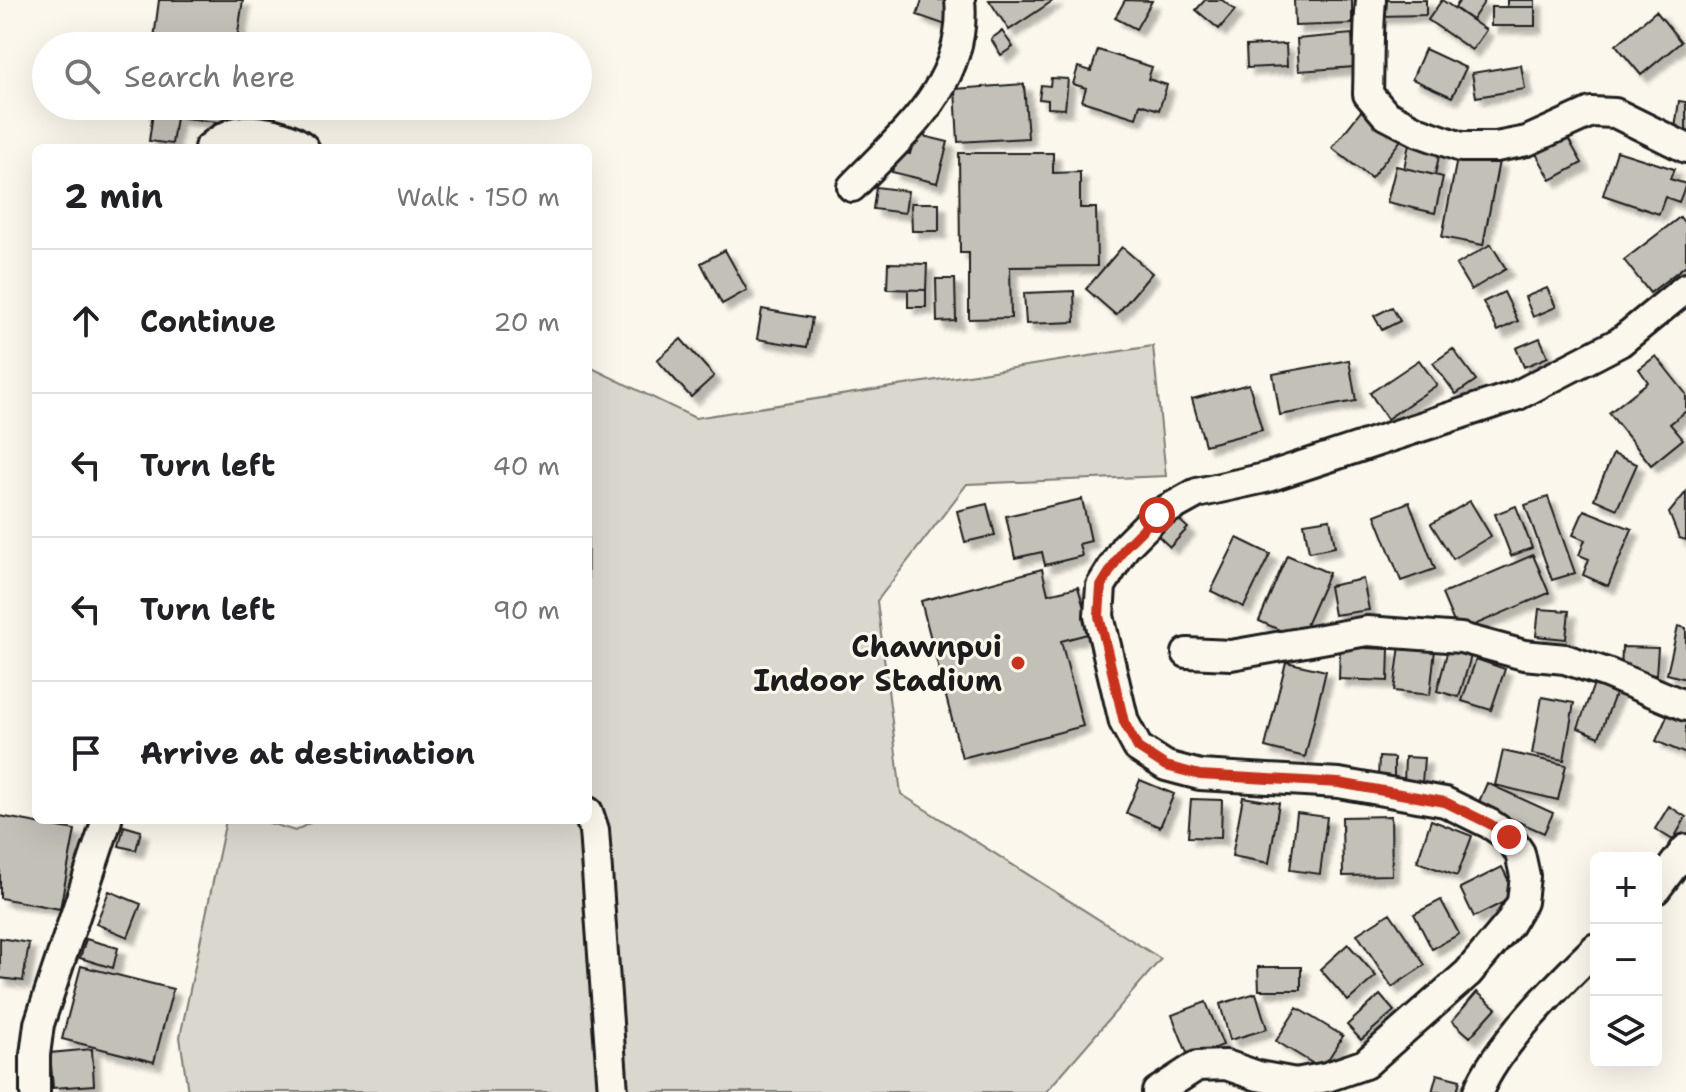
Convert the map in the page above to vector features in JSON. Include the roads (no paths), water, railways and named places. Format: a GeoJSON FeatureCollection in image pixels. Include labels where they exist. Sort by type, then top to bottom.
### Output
{"type":"FeatureCollection","features":[{"type":"Feature","properties":{"kind":"street"},"geometry":{"type":"LineString","coordinates":[[852,187],[922,113],[952,66],[961,36],[960,0]]}},
{"type":"Feature","properties":{"kind":"street"},"geometry":{"type":"LineString","coordinates":[[1371,0],[1368,94],[1386,115],[1419,132],[1461,147],[1496,147],[1527,141],[1591,112],[1615,113],[1686,148]]}},
{"type":"Feature","properties":{"kind":"street"},"geometry":{"type":"LineString","coordinates":[[215,144],[233,132],[272,133],[300,144]]}},
{"type":"Feature","properties":{"kind":"street"},"geometry":{"type":"LineString","coordinates":[[1157,1092],[1197,1066],[1226,1065],[1258,1076],[1296,1083],[1327,1077],[1365,1064],[1468,973],[1509,924],[1522,902],[1525,876],[1520,853],[1509,837],[1445,802],[1339,783],[1200,775],[1166,766],[1138,748],[1124,722],[1099,616],[1101,586],[1125,547],[1157,515],[1197,493],[1265,478],[1518,395],[1620,342],[1686,288]]}},
{"type":"Feature","properties":{"kind":"street"},"geometry":{"type":"LineString","coordinates":[[1187,653],[1231,655],[1367,631],[1461,638],[1524,655],[1565,659],[1686,706]]}},
{"type":"Feature","properties":{"kind":"street"},"geometry":{"type":"LineString","coordinates":[[35,1092],[39,1024],[83,900],[106,824]]}},
{"type":"Feature","properties":{"kind":"street"},"geometry":{"type":"LineString","coordinates":[[592,824],[613,1092]]}},
{"type":"Feature","properties":{"kind":"street"},"geometry":{"type":"LineString","coordinates":[[1662,881],[1686,849]]}},
{"type":"Feature","properties":{"kind":"street"},"geometry":{"type":"LineString","coordinates":[[1478,1092],[1503,1050],[1590,954]]}},
{"type":"Feature","properties":{"kind":"place","name":"Chawnpui Indoor Stadium"},"geometry":{"type":"Point","coordinates":[1018,663]}}]}
